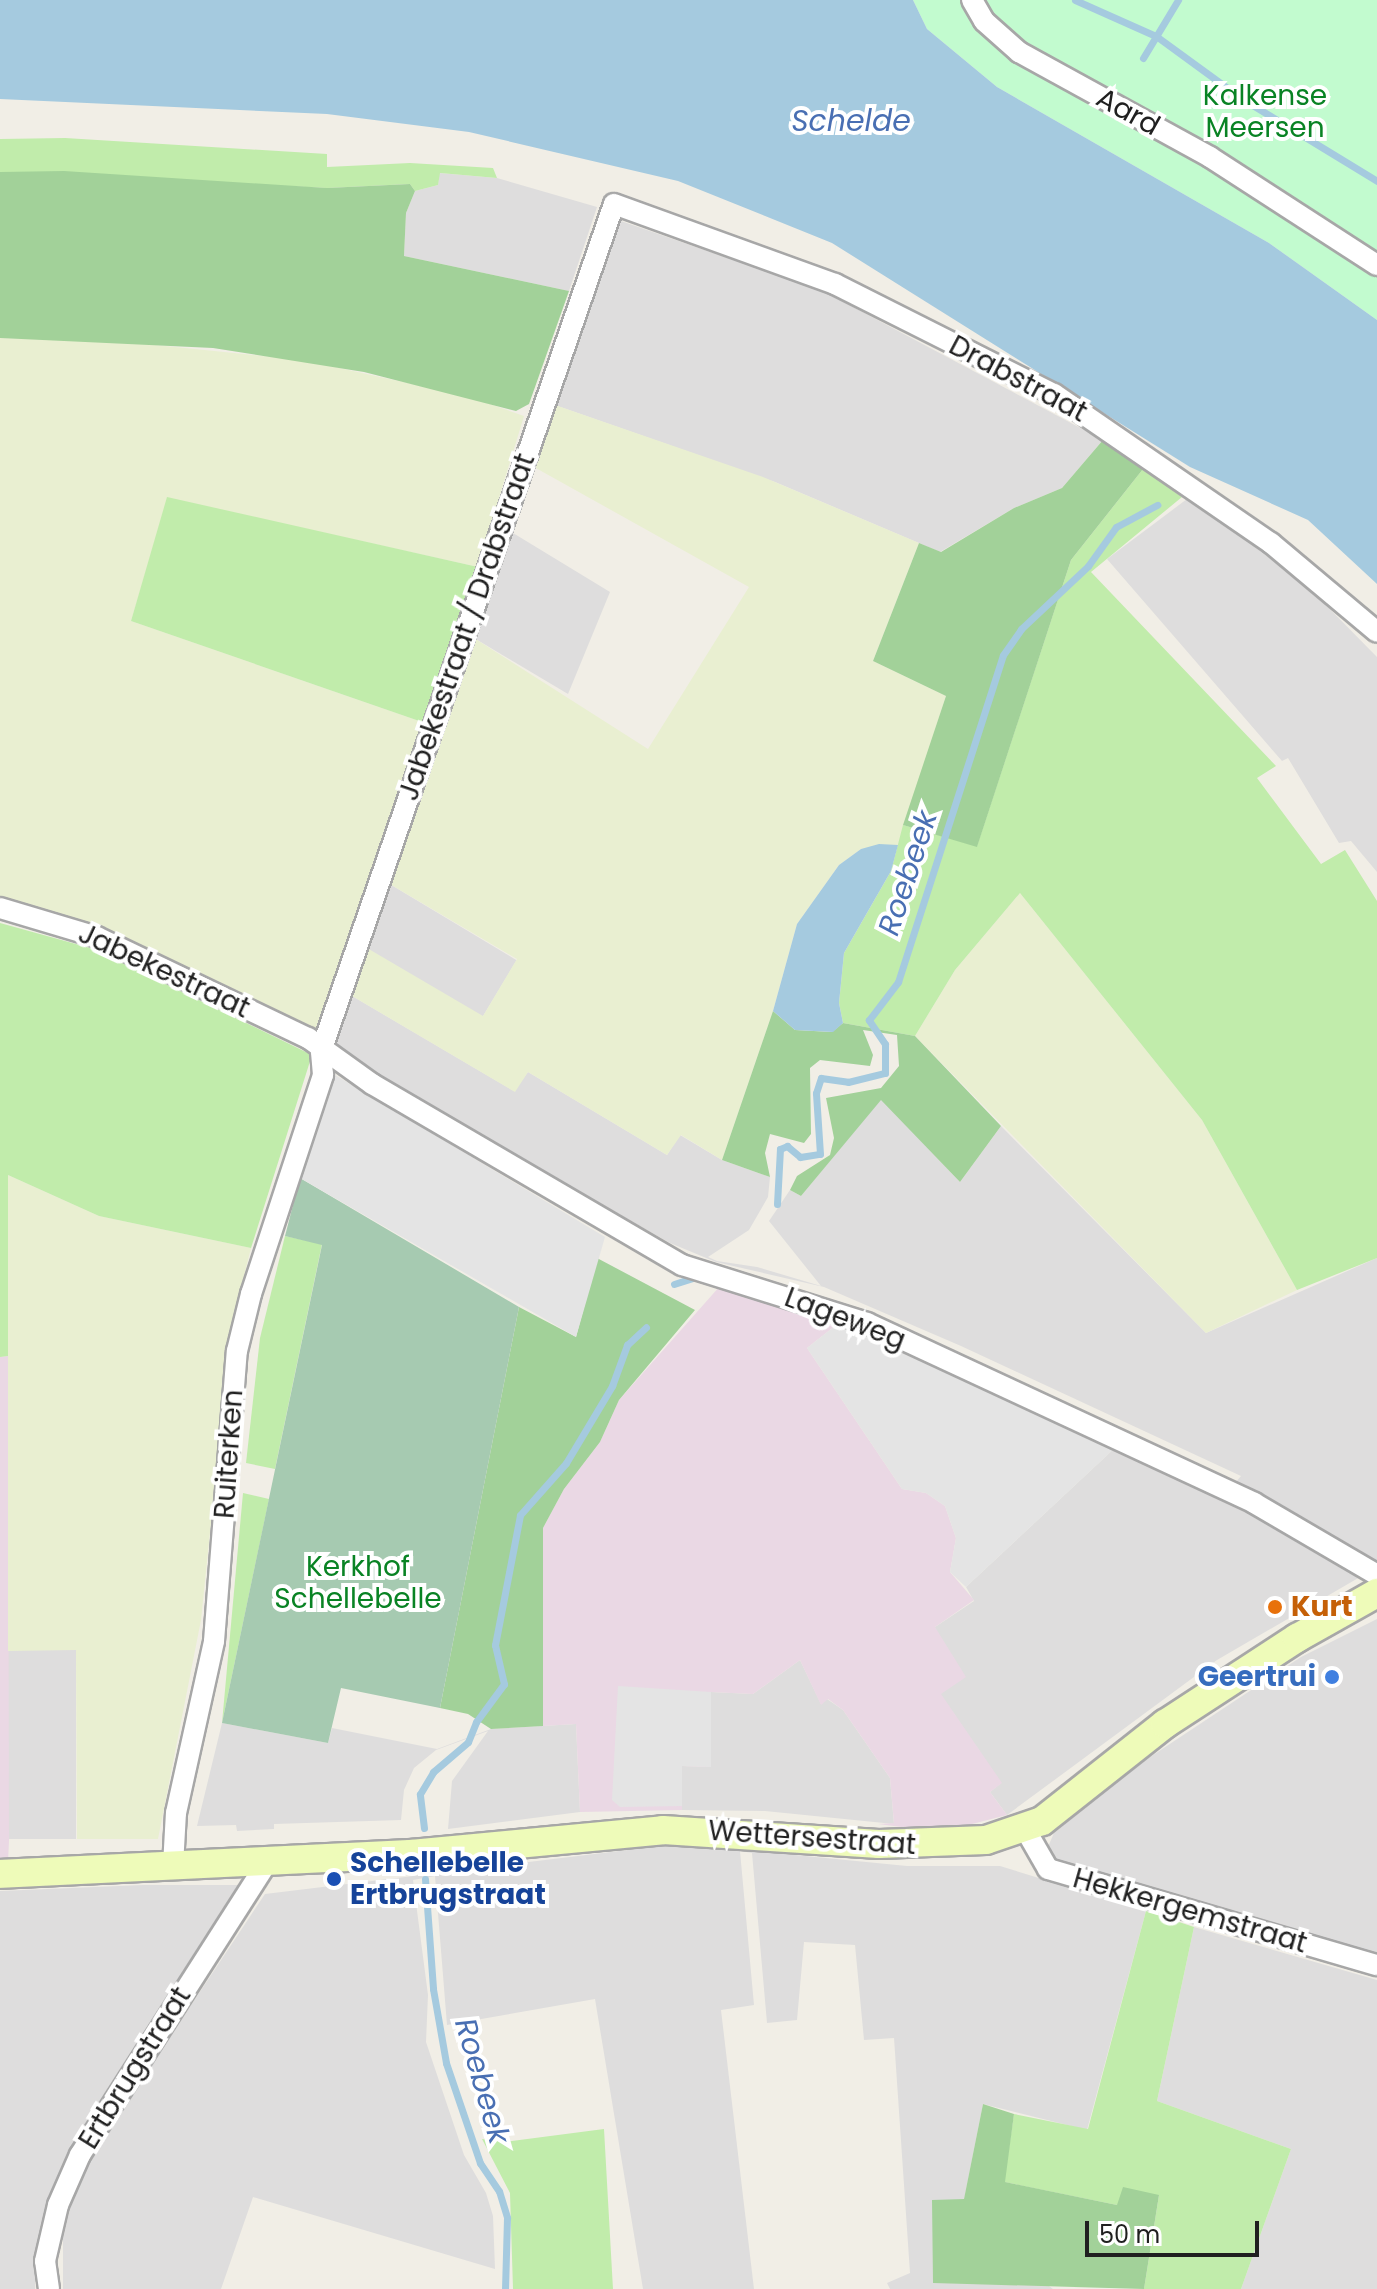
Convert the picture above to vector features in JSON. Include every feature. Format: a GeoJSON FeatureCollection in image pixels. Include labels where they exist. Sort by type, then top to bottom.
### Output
{"type":"FeatureCollection","features":[{"type":"Feature","properties":{"kind":"main road","name":"Wettersestraat"},"geometry":{"type":"LineString","coordinates":[[0,1874],[267,1863],[663,1830],[921,1845],[986,1840],[1025,1829],[1064,1806],[1178,1715],[1377,1593]]}},
{"type":"Feature","properties":{"kind":"street","name":"Aard"},"geometry":{"type":"LineString","coordinates":[[972,0],[984,21],[1019,52],[1210,157],[1377,265]]}},
{"type":"Feature","properties":{"kind":"street","name":"Drabstraat"},"geometry":{"type":"LineString","coordinates":[[614,204],[835,284],[1054,394],[1247,526],[1377,632]]}},
{"type":"Feature","properties":{"kind":"street","name":"Jabekestraat / Drabstraat"},"geometry":{"type":"LineString","coordinates":[[321,1051],[614,204]]}},
{"type":"Feature","properties":{"kind":"street","name":"Jabekestraat"},"geometry":{"type":"LineString","coordinates":[[0,908],[97,937],[308,1038],[321,1051]]}},
{"type":"Feature","properties":{"kind":"street","name":"Lageweg"},"geometry":{"type":"LineString","coordinates":[[321,1051],[682,1265],[830,1309],[1254,1503],[1377,1575]]}},
{"type":"Feature","properties":{"kind":"street","name":"Ruiterken"},"geometry":{"type":"LineString","coordinates":[[173,1866],[176,1813],[214,1641],[237,1351],[323,1075],[321,1051]]}},
{"type":"Feature","properties":{"kind":"street","name":"Hekkergemstraat"},"geometry":{"type":"LineString","coordinates":[[1025,1829],[1048,1869],[1377,1965]]}},
{"type":"Feature","properties":{"kind":"street","name":"Ertbrugstraat"},"geometry":{"type":"LineString","coordinates":[[49,2289],[45,2261],[58,2205],[80,2155],[267,1863]]}},
{"type":"Feature","properties":{"kind":"shaded area"},"geometry":{"type":"Polygon","coordinates":[[[439,173],[497,178],[597,207],[569,291],[404,256],[406,213],[415,191],[438,185],[439,173]]]}},
{"type":"Feature","properties":{"kind":"shaded area"},"geometry":{"type":"Polygon","coordinates":[[[621,221],[823,291],[1103,440],[1062,488],[1014,508],[940,552],[775,482],[552,404],[621,221]]]}},
{"type":"Feature","properties":{"kind":"shaded area"},"geometry":{"type":"Polygon","coordinates":[[[1191,496],[1314,593],[1377,657],[1377,872],[1351,841],[1339,843],[1288,758],[1282,761],[1107,559],[1191,496]]]}},
{"type":"Feature","properties":{"kind":"shaded area"},"geometry":{"type":"Polygon","coordinates":[[[513,533],[610,592],[568,694],[474,638],[513,533]]]}},
{"type":"Feature","properties":{"kind":"shaded area"},"geometry":{"type":"Polygon","coordinates":[[[388,883],[517,960],[482,1019],[353,941],[388,883]]]}},
{"type":"Feature","properties":{"kind":"shaded area"},"geometry":{"type":"Polygon","coordinates":[[[347,993],[514,1091],[528,1072],[667,1155],[680,1135],[722,1160],[770,1177],[768,1197],[749,1230],[708,1257],[717,1261],[757,1267],[821,1286],[769,1221],[790,1190],[801,1196],[881,1099],[960,1182],[1001,1126],[1206,1333],[1377,1258],[1377,1566],[1235,1483],[1241,1476],[961,1346],[824,1287],[716,1262],[670,1243],[326,1048],[347,993]]]}},
{"type":"Feature","properties":{"kind":"shaded area"},"geometry":{"type":"Polygon","coordinates":[[[332,1073],[605,1237],[576,1337],[300,1178],[332,1073]]]}},
{"type":"Feature","properties":{"kind":"shaded area"},"geometry":{"type":"Polygon","coordinates":[[[720,1286],[840,1322],[807,1348],[902,1489],[926,1493],[945,1506],[956,1538],[950,1572],[974,1600],[935,1627],[966,1677],[941,1694],[1002,1783],[990,1792],[1007,1815],[941,1832],[878,1824],[894,1823],[890,1778],[843,1710],[828,1699],[821,1705],[800,1660],[753,1694],[711,1692],[711,1767],[682,1766],[682,1810],[580,1812],[576,1724],[543,1726],[543,1528],[564,1489],[600,1442],[619,1400],[720,1286]]]}},
{"type":"Feature","properties":{"kind":"shaded area"},"geometry":{"type":"Polygon","coordinates":[[[840,1322],[1117,1446],[966,1587],[950,1572],[956,1538],[945,1506],[926,1493],[902,1489],[807,1348],[840,1322]]]}},
{"type":"Feature","properties":{"kind":"shaded area"},"geometry":{"type":"Polygon","coordinates":[[[8,1356],[9,1841],[8,1862],[0,1862],[0,1357],[8,1356]]]}},
{"type":"Feature","properties":{"kind":"shaded area"},"geometry":{"type":"Polygon","coordinates":[[[1117,1446],[1208,1486],[1360,1577],[1217,1660],[1007,1815],[990,1792],[1001,1783],[940,1694],[935,1627],[974,1601],[966,1587],[1117,1446]]]}},
{"type":"Feature","properties":{"kind":"shaded area"},"geometry":{"type":"Polygon","coordinates":[[[1377,1619],[1377,1955],[1056,1860],[1047,1849],[1054,1833],[1132,1769],[1301,1657],[1377,1619]]]}},
{"type":"Feature","properties":{"kind":"shaded area"},"geometry":{"type":"Polygon","coordinates":[[[8,1650],[76,1650],[76,1839],[8,1839],[8,1650]]]}},
{"type":"Feature","properties":{"kind":"shaded area"},"geometry":{"type":"Polygon","coordinates":[[[800,1660],[821,1704],[827,1699],[843,1710],[890,1778],[894,1824],[765,1811],[682,1810],[682,1766],[711,1767],[711,1692],[753,1694],[800,1660]]]}},
{"type":"Feature","properties":{"kind":"shaded area"},"geometry":{"type":"Polygon","coordinates":[[[618,1686],[711,1692],[711,1767],[682,1766],[682,1806],[620,1807],[612,1800],[618,1686]]]}},
{"type":"Feature","properties":{"kind":"shaded area"},"geometry":{"type":"Polygon","coordinates":[[[222,1723],[328,1743],[332,1728],[437,1749],[491,1729],[576,1724],[580,1812],[448,1829],[452,1781],[488,1731],[436,1750],[414,1768],[404,1790],[401,1820],[274,1824],[274,1829],[237,1831],[236,1825],[197,1826],[222,1723]]]}},
{"type":"Feature","properties":{"kind":"shaded area"},"geometry":{"type":"Polygon","coordinates":[[[652,1847],[713,1847],[907,1866],[1000,1866],[1146,1911],[1087,2130],[983,2104],[964,2200],[933,2200],[1053,2289],[890,2289],[887,2283],[910,2273],[894,2038],[864,2040],[855,1945],[804,1942],[797,2020],[767,2023],[752,1853],[740,1851],[754,2005],[721,2010],[754,2289],[643,2289],[595,1999],[447,2025],[435,1876],[413,1880],[428,1995],[426,2042],[464,2155],[486,2193],[493,2216],[495,2269],[253,2197],[221,2289],[63,2289],[63,2236],[74,2192],[92,2154],[265,1894],[652,1847]]]}},
{"type":"Feature","properties":{"kind":"shaded area"},"geometry":{"type":"Polygon","coordinates":[[[143,1885],[240,1885],[77,2143],[39,2236],[35,2289],[0,2289],[0,1891],[143,1885]]]}},
{"type":"Feature","properties":{"kind":"shaded area"},"geometry":{"type":"Polygon","coordinates":[[[1194,1927],[1377,1980],[1377,2289],[1241,2289],[1291,2149],[1157,2101],[1194,1927]]]}},
{"type":"Feature","properties":{"kind":"green space","name":"Kalkense Meersen"},"geometry":{"type":"Polygon","coordinates":[[[913,0],[1377,0],[1377,320],[1269,243],[997,87],[927,29],[913,0]]]}},
{"type":"Feature","properties":{"kind":"green space"},"geometry":{"type":"Polygon","coordinates":[[[65,138],[327,154],[327,167],[410,163],[493,168],[497,178],[440,173],[438,185],[415,191],[410,184],[327,188],[0,172],[0,139],[65,138]]]}},
{"type":"Feature","properties":{"kind":"green space"},"geometry":{"type":"Polygon","coordinates":[[[64,171],[327,188],[410,184],[415,191],[406,213],[404,256],[569,291],[529,404],[516,411],[364,372],[213,348],[0,338],[0,172],[64,171]]]}},
{"type":"Feature","properties":{"kind":"green space"},"geometry":{"type":"Polygon","coordinates":[[[0,338],[116,341],[303,360],[467,396],[524,416],[478,567],[168,498],[131,621],[425,723],[316,1035],[119,938],[45,910],[0,900],[0,338]]]}},
{"type":"Feature","properties":{"kind":"green space"},"geometry":{"type":"Polygon","coordinates":[[[552,404],[763,477],[919,543],[873,661],[946,696],[898,845],[861,849],[839,865],[797,924],[773,1011],[722,1160],[681,1135],[667,1155],[528,1072],[515,1092],[347,993],[367,948],[483,1016],[517,959],[388,883],[474,638],[648,749],[749,587],[534,467],[552,404]]]}},
{"type":"Feature","properties":{"kind":"green space"},"geometry":{"type":"Polygon","coordinates":[[[1103,440],[1143,469],[1071,560],[977,847],[903,825],[946,696],[873,661],[919,543],[941,552],[1014,508],[1062,488],[1103,440]]]}},
{"type":"Feature","properties":{"kind":"green space"},"geometry":{"type":"Polygon","coordinates":[[[1143,469],[1182,497],[1091,572],[1276,766],[1257,778],[1321,864],[1345,850],[1377,901],[1377,1258],[1297,1290],[1202,1120],[1020,893],[955,970],[915,1036],[843,1023],[839,1003],[844,953],[891,871],[903,825],[977,846],[1071,560],[1143,469]]]}},
{"type":"Feature","properties":{"kind":"green space"},"geometry":{"type":"Polygon","coordinates":[[[167,497],[478,567],[425,723],[131,621],[167,497]]]}},
{"type":"Feature","properties":{"kind":"green space"},"geometry":{"type":"Polygon","coordinates":[[[1020,893],[1202,1120],[1297,1290],[1206,1333],[915,1036],[955,970],[1020,893]]]}},
{"type":"Feature","properties":{"kind":"green space"},"geometry":{"type":"Polygon","coordinates":[[[0,923],[94,949],[312,1055],[251,1248],[99,1216],[8,1175],[8,1356],[0,1357],[0,923]]]}},
{"type":"Feature","properties":{"kind":"green space"},"geometry":{"type":"Polygon","coordinates":[[[773,1011],[795,1030],[832,1032],[843,1023],[915,1036],[1001,1126],[960,1182],[881,1100],[801,1196],[790,1190],[797,1176],[830,1155],[834,1138],[826,1098],[881,1088],[899,1066],[897,1035],[863,1030],[873,1055],[870,1066],[820,1060],[810,1068],[811,1134],[804,1143],[770,1134],[765,1153],[770,1177],[722,1160],[773,1011]]]}},
{"type":"Feature","properties":{"kind":"green space"},"geometry":{"type":"Polygon","coordinates":[[[8,1175],[99,1216],[251,1248],[231,1328],[201,1620],[158,1839],[77,1839],[76,1650],[8,1651],[8,1175]]]}},
{"type":"Feature","properties":{"kind":"green space","name":"Kerkhof Schellebelle"},"geometry":{"type":"Polygon","coordinates":[[[300,1178],[519,1307],[440,1708],[341,1688],[328,1743],[222,1723],[322,1245],[285,1236],[300,1178]]]}},
{"type":"Feature","properties":{"kind":"green space"},"geometry":{"type":"Polygon","coordinates":[[[285,1236],[322,1244],[275,1469],[246,1463],[260,1338],[285,1236]]]}},
{"type":"Feature","properties":{"kind":"green space"},"geometry":{"type":"Polygon","coordinates":[[[597,1258],[695,1310],[619,1400],[600,1442],[564,1489],[543,1528],[543,1726],[491,1729],[468,1714],[440,1708],[519,1307],[576,1337],[597,1258]]]}},
{"type":"Feature","properties":{"kind":"green space"},"geometry":{"type":"Polygon","coordinates":[[[243,1493],[269,1499],[222,1723],[243,1493]]]}},
{"type":"Feature","properties":{"kind":"green space"},"geometry":{"type":"Polygon","coordinates":[[[1146,1911],[1194,1927],[1157,2101],[1291,2149],[1241,2289],[1144,2289],[1159,2195],[1117,2205],[1004,2182],[1014,2114],[1088,2129],[1146,1911]]]}},
{"type":"Feature","properties":{"kind":"green space"},"geometry":{"type":"Polygon","coordinates":[[[983,2104],[1014,2114],[1005,2182],[1117,2205],[1123,2187],[1159,2195],[1144,2289],[933,2283],[932,2200],[964,2199],[983,2104]]]}},
{"type":"Feature","properties":{"kind":"green space"},"geometry":{"type":"Polygon","coordinates":[[[604,2129],[613,2289],[513,2289],[510,2193],[482,2139],[505,2142],[604,2129]]]}},
{"type":"Feature","properties":{"kind":"water","name":"Schelde"},"geometry":{"type":"Polygon","coordinates":[[[0,0],[913,0],[927,29],[997,87],[1269,243],[1377,320],[1377,584],[1308,520],[1190,467],[832,243],[678,181],[469,132],[327,114],[0,99],[0,0]]]}},
{"type":"Feature","properties":{"kind":"water"},"geometry":{"type":"Polygon","coordinates":[[[879,844],[898,845],[891,871],[844,953],[839,1003],[843,1023],[833,1032],[795,1030],[773,1011],[797,924],[839,865],[861,849],[879,844]]]}},
{"type":"Feature","properties":{"kind":"waterway"},"geometry":{"type":"LineString","coordinates":[[1075,0],[1156,36],[1241,98],[1377,181]]}},
{"type":"Feature","properties":{"kind":"waterway"},"geometry":{"type":"LineString","coordinates":[[1143,58],[1178,0]]}},
{"type":"Feature","properties":{"kind":"waterway","name":"Roebeek"},"geometry":{"type":"LineString","coordinates":[[777,1204],[780,1149],[787,1146],[800,1157],[820,1154],[816,1093],[821,1078],[848,1082],[885,1073],[885,1044],[869,1020],[898,982],[1003,655],[1021,629],[1088,566],[1116,527],[1157,505]]}},
{"type":"Feature","properties":{"kind":"waterway","name":"Roebeek"},"geometry":{"type":"LineString","coordinates":[[674,1284],[692,1278]]}},
{"type":"Feature","properties":{"kind":"waterway","name":"Roebeek"},"geometry":{"type":"LineString","coordinates":[[424,1828],[420,1794],[433,1772],[468,1742],[476,1722],[504,1684],[495,1645],[520,1515],[566,1463],[612,1386],[627,1345],[646,1327]]}},
{"type":"Feature","properties":{"kind":"waterway","name":"Roebeek"},"geometry":{"type":"LineString","coordinates":[[425,1879],[433,1989],[446,2063],[480,2163],[499,2191],[507,2218],[505,2289]]}},
{"type":"Feature","properties":{"kind":"place","name":"Kurt"},"geometry":{"type":"Point","coordinates":[1275,1607]}},
{"type":"Feature","properties":{"kind":"place","name":"Geertrui"},"geometry":{"type":"Point","coordinates":[1332,1677]}},
{"type":"Feature","properties":{"kind":"place","name":"Schellebelle Ertbrugstraat"},"geometry":{"type":"Point","coordinates":[334,1879]}}]}
